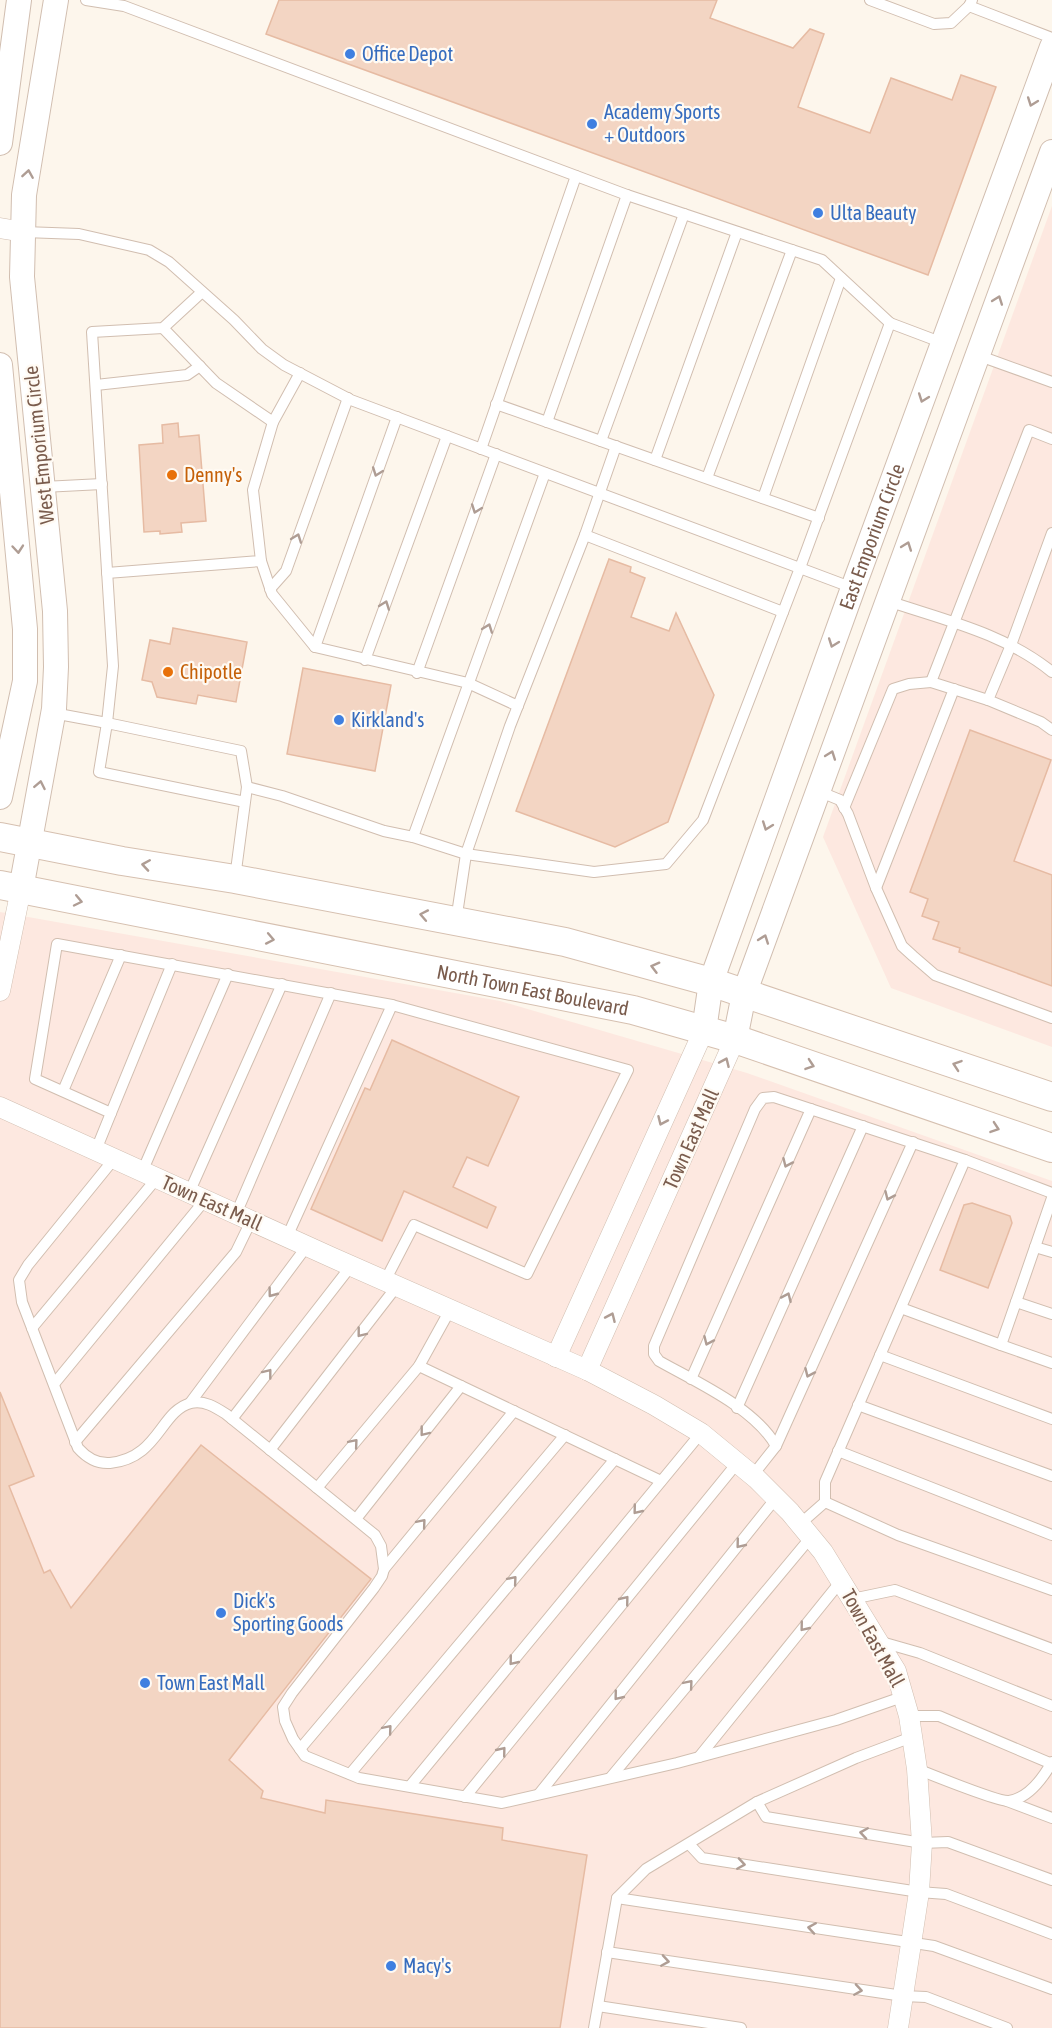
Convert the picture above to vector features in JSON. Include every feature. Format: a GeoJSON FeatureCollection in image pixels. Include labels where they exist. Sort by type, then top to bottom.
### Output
{"type":"FeatureCollection","features":[{"type":"Feature","properties":{"kind":"main road"},"geometry":{"type":"LineString","coordinates":[[0,837],[565,942],[711,982],[1052,1097]]}},
{"type":"Feature","properties":{"kind":"main road","name":"North Town East Boulevard"},"geometry":{"type":"LineString","coordinates":[[11,887],[633,1010],[735,1039],[1052,1148]]}},
{"type":"Feature","properties":{"kind":"street"},"geometry":{"type":"LineString","coordinates":[[0,143],[19,0]]}},
{"type":"Feature","properties":{"kind":"street","name":"West Emporium Circle"},"geometry":{"type":"LineString","coordinates":[[11,887],[29,843],[53,713],[56,667],[55,611],[22,277],[24,195],[56,0]]}},
{"type":"Feature","properties":{"kind":"street","name":"East Emporium Circle"},"geometry":{"type":"LineString","coordinates":[[704,1030],[711,982],[1052,47]]}},
{"type":"Feature","properties":{"kind":"street","name":"East Emporium Circle"},"geometry":{"type":"LineString","coordinates":[[735,1039],[744,994],[1052,152]]}},
{"type":"Feature","properties":{"kind":"street"},"geometry":{"type":"LineString","coordinates":[[0,228],[24,232]]}},
{"type":"Feature","properties":{"kind":"street"},"geometry":{"type":"LineString","coordinates":[[943,343],[978,355]]}},
{"type":"Feature","properties":{"kind":"street","name":"West Emporium Circle"},"geometry":{"type":"LineString","coordinates":[[0,365],[6,491],[25,629],[25,681],[0,797]]}},
{"type":"Feature","properties":{"kind":"street"},"geometry":{"type":"LineString","coordinates":[[6,491],[43,487]]}},
{"type":"Feature","properties":{"kind":"street"},"geometry":{"type":"LineString","coordinates":[[853,588],[887,601]]}},
{"type":"Feature","properties":{"kind":"street"},"geometry":{"type":"LineString","coordinates":[[0,991],[11,887]]}},
{"type":"Feature","properties":{"kind":"street","name":"Town East Mall"},"geometry":{"type":"LineString","coordinates":[[556,1357],[704,1030]]}},
{"type":"Feature","properties":{"kind":"street","name":"Town East Mall"},"geometry":{"type":"LineString","coordinates":[[587,1370],[735,1039]]}},
{"type":"Feature","properties":{"kind":"street","name":"Town East Mall"},"geometry":{"type":"LineString","coordinates":[[0,1107],[587,1370],[701,1432],[753,1475],[776,1498],[823,1552],[896,1671],[905,1696],[917,1769],[922,1843],[919,1892],[898,2028]]}},
{"type":"Feature","properties":{"kind":"lane"},"geometry":{"type":"LineString","coordinates":[[86,0],[124,6],[627,195],[822,260],[890,323],[943,343]]}},
{"type":"Feature","properties":{"kind":"lane"},"geometry":{"type":"LineString","coordinates":[[870,0],[934,24],[951,24],[971,3],[1052,38]]}},
{"type":"Feature","properties":{"kind":"lane"},"geometry":{"type":"LineString","coordinates":[[481,448],[576,176]]}},
{"type":"Feature","properties":{"kind":"lane"},"geometry":{"type":"LineString","coordinates":[[548,422],[627,195]]}},
{"type":"Feature","properties":{"kind":"lane"},"geometry":{"type":"LineString","coordinates":[[601,441],[684,214]]}},
{"type":"Feature","properties":{"kind":"lane"},"geometry":{"type":"LineString","coordinates":[[24,232],[79,234],[149,250],[169,262],[262,349],[284,365],[348,398],[853,588]]}},
{"type":"Feature","properties":{"kind":"lane"},"geometry":{"type":"LineString","coordinates":[[655,460],[737,232]]}},
{"type":"Feature","properties":{"kind":"lane"},"geometry":{"type":"LineString","coordinates":[[707,478],[792,250]]}},
{"type":"Feature","properties":{"kind":"lane"},"geometry":{"type":"LineString","coordinates":[[762,498],[841,278]]}},
{"type":"Feature","properties":{"kind":"lane"},"geometry":{"type":"LineString","coordinates":[[202,292],[163,328],[92,332],[113,666],[99,772],[245,802]]}},
{"type":"Feature","properties":{"kind":"lane"},"geometry":{"type":"LineString","coordinates":[[247,787],[282,796],[384,831],[413,837],[466,854],[594,872],[666,864],[704,820],[819,518],[890,323]]}},
{"type":"Feature","properties":{"kind":"lane"},"geometry":{"type":"LineString","coordinates":[[163,328],[216,383],[273,422]]}},
{"type":"Feature","properties":{"kind":"lane"},"geometry":{"type":"LineString","coordinates":[[978,355],[1052,382]]}},
{"type":"Feature","properties":{"kind":"lane"},"geometry":{"type":"LineString","coordinates":[[96,385],[188,375],[200,366]]}},
{"type":"Feature","properties":{"kind":"lane"},"geometry":{"type":"LineString","coordinates":[[300,373],[273,422],[253,490],[261,561],[272,594],[315,647],[417,673],[468,683],[518,706]]}},
{"type":"Feature","properties":{"kind":"lane"},"geometry":{"type":"LineString","coordinates":[[270,589],[286,571],[348,398]]}},
{"type":"Feature","properties":{"kind":"lane"},"geometry":{"type":"LineString","coordinates":[[496,404],[819,518]]}},
{"type":"Feature","properties":{"kind":"lane"},"geometry":{"type":"LineString","coordinates":[[315,647],[397,417]]}},
{"type":"Feature","properties":{"kind":"lane"},"geometry":{"type":"LineString","coordinates":[[932,682],[1029,430],[1052,439]]}},
{"type":"Feature","properties":{"kind":"lane"},"geometry":{"type":"LineString","coordinates":[[365,660],[447,436]]}},
{"type":"Feature","properties":{"kind":"lane"},"geometry":{"type":"LineString","coordinates":[[456,921],[466,854],[518,706],[585,535],[616,446]]}},
{"type":"Feature","properties":{"kind":"lane"},"geometry":{"type":"LineString","coordinates":[[417,673],[496,454]]}},
{"type":"Feature","properties":{"kind":"lane"},"geometry":{"type":"LineString","coordinates":[[413,837],[545,473]]}},
{"type":"Feature","properties":{"kind":"lane"},"geometry":{"type":"LineString","coordinates":[[43,487],[102,484]]}},
{"type":"Feature","properties":{"kind":"lane"},"geometry":{"type":"LineString","coordinates":[[988,700],[1052,533]]}},
{"type":"Feature","properties":{"kind":"lane"},"geometry":{"type":"LineString","coordinates":[[585,535],[783,612]]}},
{"type":"Feature","properties":{"kind":"lane"},"geometry":{"type":"LineString","coordinates":[[108,573],[261,561]]}},
{"type":"Feature","properties":{"kind":"lane"},"geometry":{"type":"LineString","coordinates":[[887,601],[978,630],[1011,645],[1039,661],[1052,672]]}},
{"type":"Feature","properties":{"kind":"lane"},"geometry":{"type":"LineString","coordinates":[[844,808],[893,689],[909,684],[932,682],[988,700],[1041,722],[1052,729]]}},
{"type":"Feature","properties":{"kind":"lane"},"geometry":{"type":"LineString","coordinates":[[876,888],[954,689]]}},
{"type":"Feature","properties":{"kind":"lane"},"geometry":{"type":"LineString","coordinates":[[53,713],[241,752],[247,787],[235,879]]}},
{"type":"Feature","properties":{"kind":"lane"},"geometry":{"type":"LineString","coordinates":[[818,791],[840,800],[876,888],[903,946],[935,975],[1052,1018]]}},
{"type":"Feature","properties":{"kind":"lane"},"geometry":{"type":"LineString","coordinates":[[111,1113],[35,1079],[57,944],[392,1005],[628,1070],[527,1274],[414,1225],[391,1284],[270,1450]]}},
{"type":"Feature","properties":{"kind":"lane"},"geometry":{"type":"LineString","coordinates":[[63,1091],[121,955]]}},
{"type":"Feature","properties":{"kind":"lane"},"geometry":{"type":"LineString","coordinates":[[96,1150],[172,964]]}},
{"type":"Feature","properties":{"kind":"lane"},"geometry":{"type":"LineString","coordinates":[[32,1328],[150,1175],[228,974]]}},
{"type":"Feature","properties":{"kind":"lane"},"geometry":{"type":"LineString","coordinates":[[54,1384],[197,1196],[282,984]]}},
{"type":"Feature","properties":{"kind":"lane"},"geometry":{"type":"LineString","coordinates":[[75,1442],[236,1252],[244,1217],[331,993]]}},
{"type":"Feature","properties":{"kind":"lane"},"geometry":{"type":"LineString","coordinates":[[287,1237],[392,1005]]}},
{"type":"Feature","properties":{"kind":"lane"},"geometry":{"type":"LineString","coordinates":[[776,1446],[749,1415],[659,1361],[654,1354],[654,1346],[756,1109],[763,1098],[774,1097],[913,1142],[1052,1193]]}},
{"type":"Feature","properties":{"kind":"lane"},"geometry":{"type":"LineString","coordinates":[[691,1379],[811,1109]]}},
{"type":"Feature","properties":{"kind":"lane"},"geometry":{"type":"LineString","coordinates":[[737,1408],[864,1126]]}},
{"type":"Feature","properties":{"kind":"lane"},"geometry":{"type":"LineString","coordinates":[[753,1475],[776,1446],[913,1142]]}},
{"type":"Feature","properties":{"kind":"lane"},"geometry":{"type":"LineString","coordinates":[[114,1159],[27,1265],[19,1280],[22,1302],[75,1442],[84,1456],[103,1464],[122,1462],[144,1451],[173,1414],[190,1403],[307,1246]]}},
{"type":"Feature","properties":{"kind":"lane"},"geometry":{"type":"LineString","coordinates":[[611,1778],[825,1502],[825,1482],[965,1160]]}},
{"type":"Feature","properties":{"kind":"lane"},"geometry":{"type":"LineString","coordinates":[[1000,1345],[1052,1198]]}},
{"type":"Feature","properties":{"kind":"lane"},"geometry":{"type":"LineString","coordinates":[[1035,1247],[1052,1252]]}},
{"type":"Feature","properties":{"kind":"lane"},"geometry":{"type":"LineString","coordinates":[[232,1419],[351,1266]]}},
{"type":"Feature","properties":{"kind":"lane"},"geometry":{"type":"LineString","coordinates":[[1016,1302],[1052,1314]]}},
{"type":"Feature","properties":{"kind":"lane"},"geometry":{"type":"LineString","coordinates":[[901,1308],[1052,1363]]}},
{"type":"Feature","properties":{"kind":"lane"},"geometry":{"type":"LineString","coordinates":[[317,1488],[419,1366],[450,1310]]}},
{"type":"Feature","properties":{"kind":"lane"},"geometry":{"type":"LineString","coordinates":[[880,1355],[1052,1419]]}},
{"type":"Feature","properties":{"kind":"lane"},"geometry":{"type":"LineString","coordinates":[[419,1366],[661,1481]]}},
{"type":"Feature","properties":{"kind":"lane"},"geometry":{"type":"LineString","coordinates":[[356,1519],[461,1386]]}},
{"type":"Feature","properties":{"kind":"lane"},"geometry":{"type":"LineString","coordinates":[[190,1403],[208,1404],[232,1419],[375,1535],[381,1546],[384,1569]]}},
{"type":"Feature","properties":{"kind":"lane"},"geometry":{"type":"LineString","coordinates":[[858,1405],[1052,1476]]}},
{"type":"Feature","properties":{"kind":"lane"},"geometry":{"type":"LineString","coordinates":[[514,1411],[384,1569],[374,1588],[283,1707],[285,1721],[293,1739],[305,1756],[359,1778],[502,1803],[699,1757],[836,1720],[905,1696]]}},
{"type":"Feature","properties":{"kind":"lane"},"geometry":{"type":"LineString","coordinates":[[410,1786],[701,1432]]}},
{"type":"Feature","properties":{"kind":"lane"},"geometry":{"type":"LineString","coordinates":[[300,1749],[565,1435]]}},
{"type":"Feature","properties":{"kind":"lane"},"geometry":{"type":"LineString","coordinates":[[838,1451],[1052,1535]]}},
{"type":"Feature","properties":{"kind":"lane"},"geometry":{"type":"LineString","coordinates":[[350,1774],[615,1459]]}},
{"type":"Feature","properties":{"kind":"lane"},"geometry":{"type":"LineString","coordinates":[[465,1797],[738,1462]]}},
{"type":"Feature","properties":{"kind":"lane"},"geometry":{"type":"LineString","coordinates":[[538,1794],[776,1498]]}},
{"type":"Feature","properties":{"kind":"lane"},"geometry":{"type":"LineString","coordinates":[[825,1502],[898,1535],[1052,1590]]}},
{"type":"Feature","properties":{"kind":"lane"},"geometry":{"type":"LineString","coordinates":[[699,1757],[841,1581]]}},
{"type":"Feature","properties":{"kind":"lane"},"geometry":{"type":"LineString","coordinates":[[852,1599],[895,1590],[1052,1649]]}},
{"type":"Feature","properties":{"kind":"lane"},"geometry":{"type":"LineString","coordinates":[[878,1641],[920,1653],[1052,1706]]}},
{"type":"Feature","properties":{"kind":"lane"},"geometry":{"type":"LineString","coordinates":[[909,1716],[939,1716],[1052,1763],[1024,1796],[1007,1801]]}},
{"type":"Feature","properties":{"kind":"lane"},"geometry":{"type":"LineString","coordinates":[[594,2028],[616,1898],[646,1869],[757,1802],[855,1758],[912,1737]]}},
{"type":"Feature","properties":{"kind":"lane"},"geometry":{"type":"LineString","coordinates":[[917,1769],[1052,1818]]}},
{"type":"Feature","properties":{"kind":"lane"},"geometry":{"type":"LineString","coordinates":[[757,1802],[766,1817],[922,1843],[948,1842],[1052,1880]]}},
{"type":"Feature","properties":{"kind":"lane"},"geometry":{"type":"LineString","coordinates":[[689,1844],[702,1858],[919,1892],[946,1894],[1052,1934]]}},
{"type":"Feature","properties":{"kind":"lane"},"geometry":{"type":"LineString","coordinates":[[616,1898],[934,1946],[1052,1989]]}},
{"type":"Feature","properties":{"kind":"lane"},"geometry":{"type":"LineString","coordinates":[[607,1952],[926,1998],[1007,2028]]}},
{"type":"Feature","properties":{"kind":"lane"},"geometry":{"type":"LineString","coordinates":[[598,2006],[741,2028]]}},
{"type":"Feature","properties":{"kind":"shaded area"},"geometry":{"type":"Polygon","coordinates":[[[1052,206],[1052,1047],[891,988],[823,837],[1052,206]]]}},
{"type":"Feature","properties":{"kind":"shaded area"},"geometry":{"type":"Polygon","coordinates":[[[0,912],[500,1001],[747,1073],[1052,1181],[1052,2028],[0,2028],[0,912]]]}},
{"type":"Feature","properties":{"kind":"building"},"geometry":{"type":"Polygon","coordinates":[[[279,0],[717,0],[710,18],[793,48],[810,29],[824,34],[798,107],[870,133],[891,78],[952,100],[961,75],[996,87],[928,275],[266,34],[279,0]]]}},
{"type":"Feature","properties":{"kind":"building","name":"Denny's"},"geometry":{"type":"Polygon","coordinates":[[[178,423],[179,437],[199,435],[206,521],[181,523],[182,532],[160,534],[160,531],[144,532],[139,445],[163,443],[162,425],[178,423]]]}},
{"type":"Feature","properties":{"kind":"building"},"geometry":{"type":"Polygon","coordinates":[[[609,559],[631,567],[630,572],[645,578],[631,617],[669,631],[676,613],[714,695],[668,822],[615,847],[516,811],[609,559]]]}},
{"type":"Feature","properties":{"kind":"building"},"geometry":{"type":"Polygon","coordinates":[[[173,628],[247,642],[236,702],[198,695],[196,704],[157,697],[152,682],[142,680],[150,640],[170,644],[173,628]]]}},
{"type":"Feature","properties":{"kind":"building","name":"Kirkland's"},"geometry":{"type":"Polygon","coordinates":[[[303,668],[391,685],[375,771],[287,754],[303,668]]]}},
{"type":"Feature","properties":{"kind":"building"},"geometry":{"type":"Polygon","coordinates":[[[970,730],[1051,760],[1014,861],[1052,875],[1052,986],[959,952],[960,948],[933,939],[939,922],[922,916],[928,899],[910,892],[970,730]]]}},
{"type":"Feature","properties":{"kind":"building"},"geometry":{"type":"Polygon","coordinates":[[[392,1040],[519,1097],[488,1166],[467,1157],[453,1187],[496,1207],[487,1228],[404,1191],[382,1241],[311,1209],[365,1088],[370,1090],[392,1040]]]}},
{"type":"Feature","properties":{"kind":"building"},"geometry":{"type":"Polygon","coordinates":[[[972,1203],[1010,1216],[1012,1223],[988,1288],[940,1270],[964,1205],[972,1203]]]}},
{"type":"Feature","properties":{"kind":"building","name":"Town East Mall"},"geometry":{"type":"Polygon","coordinates":[[[0,1392],[34,1476],[9,1486],[44,1573],[50,1570],[71,1608],[201,1445],[371,1579],[229,1760],[263,1791],[261,1798],[325,1813],[326,1800],[503,1828],[502,1840],[587,1855],[560,2028],[0,2028],[0,1392]]]}},
{"type":"Feature","properties":{"kind":"place","name":"Office Depot"},"geometry":{"type":"Point","coordinates":[350,54]}},
{"type":"Feature","properties":{"kind":"place","name":"Academy Sports + Outdoors"},"geometry":{"type":"Point","coordinates":[592,124]}},
{"type":"Feature","properties":{"kind":"place","name":"Ulta Beauty"},"geometry":{"type":"Point","coordinates":[818,213]}},
{"type":"Feature","properties":{"kind":"place","name":"Denny's"},"geometry":{"type":"Point","coordinates":[172,475]}},
{"type":"Feature","properties":{"kind":"place","name":"Chipotle"},"geometry":{"type":"Point","coordinates":[168,672]}},
{"type":"Feature","properties":{"kind":"place","name":"Kirkland's"},"geometry":{"type":"Point","coordinates":[339,720]}},
{"type":"Feature","properties":{"kind":"place","name":"Dick's Sporting Goods"},"geometry":{"type":"Point","coordinates":[221,1613]}},
{"type":"Feature","properties":{"kind":"place","name":"Town East Mall"},"geometry":{"type":"Point","coordinates":[145,1683]}},
{"type":"Feature","properties":{"kind":"place","name":"Macy's"},"geometry":{"type":"Point","coordinates":[391,1966]}}]}
